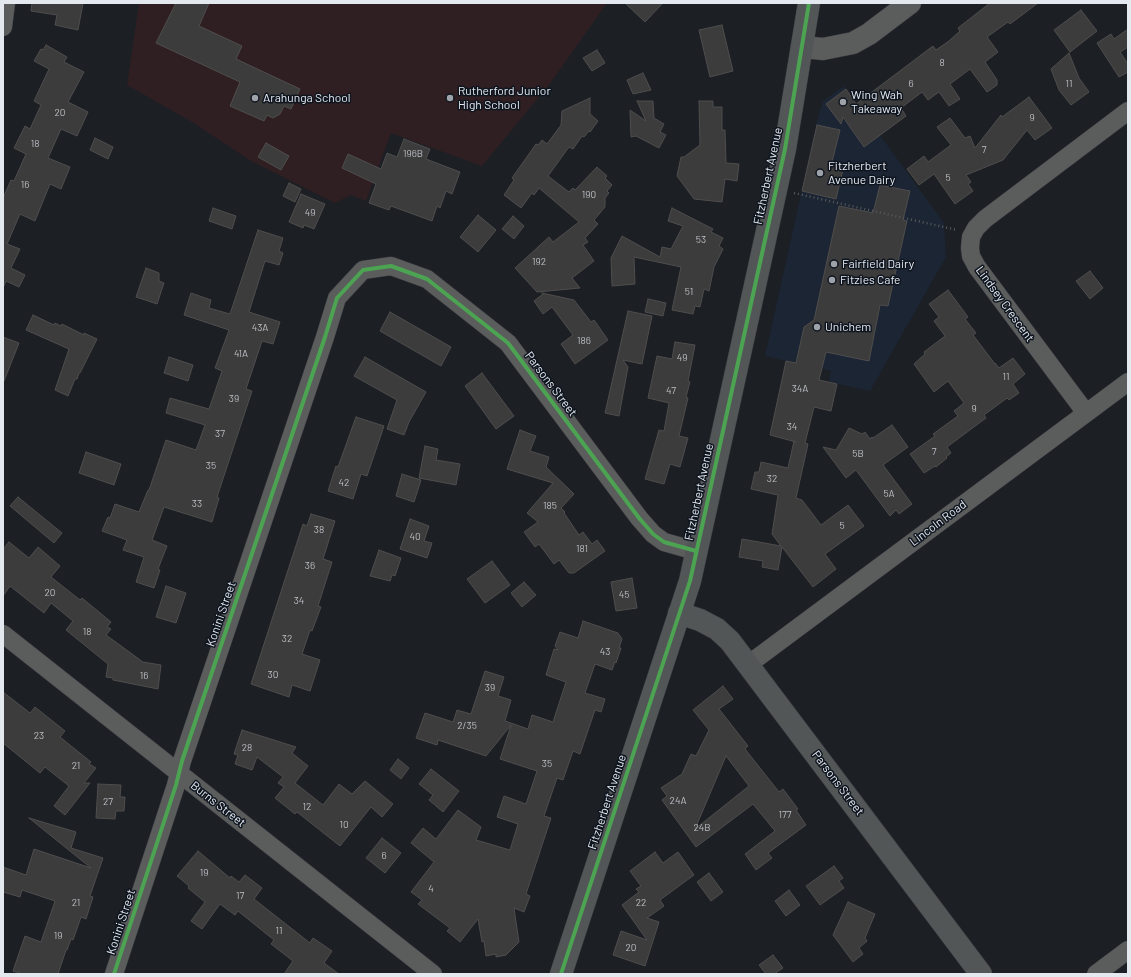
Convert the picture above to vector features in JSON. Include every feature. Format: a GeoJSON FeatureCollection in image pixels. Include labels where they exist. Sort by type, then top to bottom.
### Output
{"type":"FeatureCollection","features":[{"type":"Feature","properties":{"kind":"main road","name":"Fitzherbert Avenue"},"geometry":{"type":"LineString","coordinates":[[561,974],[690,580],[785,149],[809,3]]}},
{"type":"Feature","properties":{"kind":"main road","name":"Parsons Street"},"geometry":{"type":"LineString","coordinates":[[679,612],[700,620],[717,629],[730,641],[749,664],[981,974]]}},
{"type":"Feature","properties":{"kind":"street"},"geometry":{"type":"LineString","coordinates":[[3,27],[6,3]]}},
{"type":"Feature","properties":{"kind":"street"},"geometry":{"type":"LineString","coordinates":[[802,47],[823,49],[853,43],[869,34],[910,3]]}},
{"type":"Feature","properties":{"kind":"street"},"geometry":{"type":"LineString","coordinates":[[973,234],[976,228],[985,219],[1128,111]]}},
{"type":"Feature","properties":{"kind":"street","name":"Lindsey Crescent"},"geometry":{"type":"LineString","coordinates":[[973,234],[970,248],[971,256],[977,267],[1086,413]]}},
{"type":"Feature","properties":{"kind":"street","name":"Parsons Street"},"geometry":{"type":"LineString","coordinates":[[363,270],[391,266],[427,279],[508,343],[639,518],[653,534],[664,542],[696,550]]}},
{"type":"Feature","properties":{"kind":"street","name":"Konini Street"},"geometry":{"type":"LineString","coordinates":[[114,974],[185,754],[337,298],[363,270]]}},
{"type":"Feature","properties":{"kind":"street","name":"Lincoln Road"},"geometry":{"type":"LineString","coordinates":[[749,664],[1128,382]]}},
{"type":"Feature","properties":{"kind":"street","name":"Burns Street"},"geometry":{"type":"LineString","coordinates":[[3,634],[433,974]]}},
{"type":"Feature","properties":{"kind":"street"},"geometry":{"type":"LineString","coordinates":[[1096,974],[1128,950]]}},
{"type":"Feature","properties":{"kind":"path"},"geometry":{"type":"LineString","coordinates":[[776,189],[973,234]]}},
{"type":"Feature","properties":{"kind":"shaded area"},"geometry":{"type":"Polygon","coordinates":[[[139,3],[607,3],[549,85],[482,166],[391,133],[366,201],[351,195],[335,203],[251,161],[192,122],[127,85],[139,3]]]}},
{"type":"Feature","properties":{"kind":"shaded area"},"geometry":{"type":"Polygon","coordinates":[[[844,86],[944,223],[946,257],[870,391],[829,382],[831,371],[765,356],[819,113],[823,101],[844,86]]]}},
{"type":"Feature","properties":{"kind":"building"},"geometry":{"type":"Polygon","coordinates":[[[32,3],[83,3],[78,30],[55,25],[57,15],[31,11],[32,3]]]}},
{"type":"Feature","properties":{"kind":"building"},"geometry":{"type":"Polygon","coordinates":[[[176,3],[209,3],[199,26],[242,46],[236,59],[300,89],[291,109],[284,106],[280,114],[273,118],[267,115],[264,121],[230,106],[240,82],[156,43],[176,3]]]}},
{"type":"Feature","properties":{"kind":"building"},"geometry":{"type":"Polygon","coordinates":[[[625,3],[663,3],[645,22],[625,3]]]}},
{"type":"Feature","properties":{"kind":"building"},"geometry":{"type":"Polygon","coordinates":[[[990,3],[1038,3],[1010,24],[1008,22],[987,37],[998,52],[985,62],[997,80],[997,85],[987,92],[970,69],[950,84],[960,99],[949,106],[939,92],[928,100],[922,92],[901,108],[906,116],[864,147],[843,117],[841,124],[826,104],[846,89],[856,104],[933,46],[936,50],[949,41],[960,31],[958,28],[990,3]]]}},
{"type":"Feature","properties":{"kind":"building"},"geometry":{"type":"Polygon","coordinates":[[[1081,10],[1097,31],[1070,52],[1054,30],[1081,10]]]}},
{"type":"Feature","properties":{"kind":"building"},"geometry":{"type":"Polygon","coordinates":[[[722,25],[733,71],[710,77],[699,30],[722,25]]]}},
{"type":"Feature","properties":{"kind":"building"},"geometry":{"type":"Polygon","coordinates":[[[1128,29],[1128,47],[1120,52],[1128,64],[1128,72],[1119,77],[1097,43],[1111,34],[1114,39],[1128,29]]]}},
{"type":"Feature","properties":{"kind":"building"},"geometry":{"type":"Polygon","coordinates":[[[46,45],[67,57],[64,62],[84,72],[68,102],[88,112],[77,136],[61,129],[48,158],[70,167],[61,189],[50,184],[35,221],[20,214],[7,244],[20,249],[11,268],[25,275],[19,287],[6,281],[3,288],[3,198],[11,180],[14,181],[26,154],[14,148],[25,126],[30,129],[41,105],[34,101],[49,69],[34,61],[41,49],[43,50],[46,45]]]}},
{"type":"Feature","properties":{"kind":"building"},"geometry":{"type":"Polygon","coordinates":[[[597,50],[605,63],[592,71],[583,58],[597,50]]]}},
{"type":"Feature","properties":{"kind":"building"},"geometry":{"type":"Polygon","coordinates":[[[1069,53],[1079,78],[1089,92],[1071,105],[1059,90],[1051,69],[1069,53]]]}},
{"type":"Feature","properties":{"kind":"building"},"geometry":{"type":"Polygon","coordinates":[[[643,73],[651,90],[633,94],[627,80],[643,73]]]}},
{"type":"Feature","properties":{"kind":"building"},"geometry":{"type":"Polygon","coordinates":[[[1029,97],[1052,128],[1035,140],[1027,130],[1003,160],[966,175],[971,182],[968,184],[973,191],[955,204],[934,174],[919,185],[907,169],[924,156],[928,162],[951,145],[937,127],[950,118],[965,138],[970,136],[975,148],[1001,115],[1002,117],[1029,97]]]}},
{"type":"Feature","properties":{"kind":"building"},"geometry":{"type":"Polygon","coordinates":[[[590,98],[590,114],[598,121],[590,132],[589,131],[584,137],[582,136],[573,149],[569,147],[548,176],[569,192],[573,188],[575,190],[597,167],[607,176],[605,178],[612,185],[607,191],[609,193],[605,198],[605,207],[594,220],[598,224],[585,238],[588,242],[583,245],[594,261],[572,278],[580,288],[537,292],[515,268],[549,237],[553,242],[579,222],[539,188],[534,195],[532,193],[521,208],[504,195],[514,180],[512,178],[536,144],[538,145],[542,140],[547,144],[561,125],[562,111],[590,98]]]}},
{"type":"Feature","properties":{"kind":"building"},"geometry":{"type":"Polygon","coordinates":[[[637,101],[653,101],[654,118],[664,124],[660,132],[666,135],[659,148],[636,136],[631,137],[630,110],[646,121],[637,101]]]}},
{"type":"Feature","properties":{"kind":"building"},"geometry":{"type":"Polygon","coordinates":[[[699,101],[713,101],[713,107],[722,107],[722,130],[725,130],[726,163],[739,164],[737,181],[725,179],[722,202],[694,199],[677,176],[681,157],[684,157],[700,145],[699,101]]]}},
{"type":"Feature","properties":{"kind":"building"},"geometry":{"type":"Polygon","coordinates":[[[817,125],[840,130],[832,162],[844,165],[836,199],[802,191],[817,125]]]}},
{"type":"Feature","properties":{"kind":"building"},"geometry":{"type":"Polygon","coordinates":[[[95,138],[113,147],[108,159],[90,150],[95,138]]]}},
{"type":"Feature","properties":{"kind":"building"},"geometry":{"type":"Polygon","coordinates":[[[404,139],[430,149],[426,159],[460,172],[452,194],[446,191],[440,208],[437,206],[432,221],[391,206],[389,210],[369,203],[376,184],[342,168],[348,154],[381,169],[387,153],[397,157],[404,139]]]}},
{"type":"Feature","properties":{"kind":"building"},"geometry":{"type":"Polygon","coordinates":[[[266,143],[289,156],[281,170],[258,157],[266,143]]]}},
{"type":"Feature","properties":{"kind":"building"},"geometry":{"type":"Polygon","coordinates":[[[289,183],[301,189],[295,202],[283,196],[289,183]]]}},
{"type":"Feature","properties":{"kind":"building"},"geometry":{"type":"Polygon","coordinates":[[[880,185],[910,191],[903,220],[907,221],[888,306],[880,305],[869,361],[826,352],[819,380],[837,384],[831,411],[814,407],[805,443],[808,444],[796,498],[802,500],[821,525],[848,505],[864,526],[825,554],[836,569],[813,587],[782,547],[778,570],[762,567],[763,561],[739,557],[742,539],[781,546],[772,534],[778,495],[751,489],[755,472],[759,472],[761,462],[788,468],[794,441],[770,435],[786,361],[796,363],[804,327],[814,320],[839,206],[873,213],[880,185]]]}},
{"type":"Feature","properties":{"kind":"building"},"geometry":{"type":"Polygon","coordinates":[[[301,194],[325,204],[314,229],[304,225],[303,228],[289,222],[301,194]]]}},
{"type":"Feature","properties":{"kind":"building"},"geometry":{"type":"Polygon","coordinates":[[[213,208],[236,216],[232,229],[209,221],[213,208]]]}},
{"type":"Feature","properties":{"kind":"building"},"geometry":{"type":"Polygon","coordinates":[[[672,208],[713,229],[711,232],[723,238],[719,246],[723,249],[714,267],[709,291],[704,289],[700,307],[695,306],[693,314],[672,310],[681,267],[634,257],[635,284],[612,286],[611,258],[622,236],[660,257],[662,247],[671,249],[683,226],[668,221],[672,208]]]}},
{"type":"Feature","properties":{"kind":"building"},"geometry":{"type":"Polygon","coordinates":[[[478,215],[496,230],[478,252],[460,237],[478,215]]]}},
{"type":"Feature","properties":{"kind":"building"},"geometry":{"type":"Polygon","coordinates":[[[513,216],[524,226],[514,239],[502,229],[513,216]]]}},
{"type":"Feature","properties":{"kind":"building"},"geometry":{"type":"Polygon","coordinates":[[[258,230],[283,238],[279,251],[283,253],[279,265],[265,261],[249,312],[280,322],[273,344],[262,341],[246,389],[252,391],[217,497],[219,498],[212,522],[164,507],[152,540],[167,546],[158,569],[160,570],[154,588],[136,582],[144,557],[123,550],[127,540],[102,531],[108,517],[110,518],[115,504],[139,512],[149,490],[166,440],[196,450],[205,425],[166,413],[170,398],[209,409],[222,371],[215,368],[229,330],[184,315],[191,293],[211,300],[209,308],[230,314],[258,230]]]}},
{"type":"Feature","properties":{"kind":"building"},"geometry":{"type":"Polygon","coordinates":[[[146,268],[159,273],[159,281],[164,283],[157,304],[136,297],[146,268]]]}},
{"type":"Feature","properties":{"kind":"building"},"geometry":{"type":"Polygon","coordinates":[[[1090,271],[1103,288],[1090,299],[1076,281],[1090,271]]]}},
{"type":"Feature","properties":{"kind":"building"},"geometry":{"type":"Polygon","coordinates":[[[948,290],[968,317],[965,319],[976,333],[973,335],[995,364],[999,368],[1013,358],[1025,374],[1013,384],[1019,393],[1009,400],[1007,398],[984,415],[986,418],[947,447],[951,453],[946,457],[947,458],[936,467],[935,466],[924,473],[910,454],[935,436],[933,434],[958,416],[954,411],[964,403],[948,381],[934,392],[914,364],[925,354],[924,352],[945,336],[934,321],[939,317],[929,304],[948,290]]]}},
{"type":"Feature","properties":{"kind":"building"},"geometry":{"type":"Polygon","coordinates":[[[542,293],[574,300],[591,322],[594,320],[608,340],[575,364],[561,344],[573,335],[552,307],[543,314],[534,301],[543,294],[542,293]]]}},
{"type":"Feature","properties":{"kind":"building"},"geometry":{"type":"Polygon","coordinates":[[[648,299],[666,303],[663,316],[645,312],[648,299]]]}},
{"type":"Feature","properties":{"kind":"building"},"geometry":{"type":"Polygon","coordinates":[[[628,311],[652,316],[642,364],[623,360],[628,367],[619,416],[605,413],[628,311]]]}},
{"type":"Feature","properties":{"kind":"building"},"geometry":{"type":"Polygon","coordinates":[[[390,312],[451,347],[441,366],[380,331],[390,312]]]}},
{"type":"Feature","properties":{"kind":"building"},"geometry":{"type":"Polygon","coordinates":[[[33,315],[54,325],[55,323],[61,326],[62,324],[84,335],[84,333],[97,339],[77,379],[75,379],[68,396],[55,390],[69,349],[26,330],[33,315]]]}},
{"type":"Feature","properties":{"kind":"building"},"geometry":{"type":"Polygon","coordinates":[[[3,337],[19,343],[4,381],[3,380],[3,337]]]}},
{"type":"Feature","properties":{"kind":"building"},"geometry":{"type":"Polygon","coordinates":[[[675,342],[695,345],[688,381],[690,382],[686,397],[688,398],[679,436],[688,438],[680,467],[670,464],[664,484],[645,479],[659,430],[664,431],[669,403],[648,398],[657,356],[672,359],[675,342]]]}},
{"type":"Feature","properties":{"kind":"building"},"geometry":{"type":"Polygon","coordinates":[[[169,357],[193,365],[188,381],[164,373],[169,357]]]}},
{"type":"Feature","properties":{"kind":"building"},"geometry":{"type":"Polygon","coordinates":[[[365,357],[426,392],[409,422],[404,435],[387,429],[397,400],[354,376],[365,357]]]}},
{"type":"Feature","properties":{"kind":"building"},"geometry":{"type":"Polygon","coordinates":[[[482,373],[514,416],[496,429],[465,386],[482,373]]]}},
{"type":"Feature","properties":{"kind":"building"},"geometry":{"type":"Polygon","coordinates":[[[356,417],[384,426],[367,476],[361,474],[353,499],[328,491],[336,466],[338,467],[356,417]]]}},
{"type":"Feature","properties":{"kind":"building"},"geometry":{"type":"Polygon","coordinates":[[[892,425],[908,447],[883,465],[912,504],[899,514],[896,510],[890,516],[856,470],[846,478],[823,447],[836,450],[849,428],[862,434],[865,432],[870,439],[892,425]]]}},
{"type":"Feature","properties":{"kind":"building"},"geometry":{"type":"Polygon","coordinates":[[[520,430],[536,436],[530,451],[549,457],[546,467],[574,494],[561,508],[579,535],[583,532],[592,544],[597,540],[605,551],[574,573],[569,573],[559,560],[554,564],[539,544],[535,547],[524,532],[538,522],[527,513],[553,483],[507,469],[520,430]]]}},
{"type":"Feature","properties":{"kind":"building"},"geometry":{"type":"Polygon","coordinates":[[[425,446],[438,449],[436,460],[460,464],[456,485],[419,478],[425,446]]]}},
{"type":"Feature","properties":{"kind":"building"},"geometry":{"type":"Polygon","coordinates":[[[86,452],[121,464],[114,485],[79,473],[86,452]]]}},
{"type":"Feature","properties":{"kind":"building"},"geometry":{"type":"Polygon","coordinates":[[[402,474],[421,480],[414,502],[396,496],[402,474]]]}},
{"type":"Feature","properties":{"kind":"building"},"geometry":{"type":"Polygon","coordinates":[[[18,497],[62,533],[54,543],[10,506],[18,497]]]}},
{"type":"Feature","properties":{"kind":"building"},"geometry":{"type":"Polygon","coordinates":[[[311,514],[335,521],[323,559],[332,562],[318,606],[321,607],[312,631],[310,630],[302,654],[320,660],[310,691],[292,685],[289,697],[251,684],[303,524],[307,526],[311,514]]]}},
{"type":"Feature","properties":{"kind":"building"},"geometry":{"type":"Polygon","coordinates":[[[410,519],[429,526],[424,541],[432,543],[427,558],[400,549],[410,519]]]}},
{"type":"Feature","properties":{"kind":"building"},"geometry":{"type":"Polygon","coordinates":[[[9,542],[29,558],[38,547],[60,566],[51,577],[80,600],[82,598],[111,622],[107,627],[111,629],[106,635],[143,662],[161,665],[158,689],[113,680],[113,678],[106,677],[108,664],[66,630],[73,621],[51,603],[44,613],[10,586],[3,596],[3,549],[9,542]]]}},
{"type":"Feature","properties":{"kind":"building"},"geometry":{"type":"Polygon","coordinates":[[[379,550],[401,558],[395,576],[392,575],[390,581],[370,576],[379,550]]]}},
{"type":"Feature","properties":{"kind":"building"},"geometry":{"type":"Polygon","coordinates":[[[492,561],[510,585],[485,603],[467,579],[492,561]]]}},
{"type":"Feature","properties":{"kind":"building"},"geometry":{"type":"Polygon","coordinates":[[[632,578],[637,608],[616,611],[611,582],[632,578]]]}},
{"type":"Feature","properties":{"kind":"building"},"geometry":{"type":"Polygon","coordinates":[[[524,582],[536,595],[522,607],[511,593],[524,582]]]}},
{"type":"Feature","properties":{"kind":"building"},"geometry":{"type":"Polygon","coordinates":[[[166,586],[186,593],[176,623],[156,617],[166,586]]]}},
{"type":"Feature","properties":{"kind":"building"},"geometry":{"type":"Polygon","coordinates":[[[583,621],[618,633],[622,639],[619,648],[621,648],[612,670],[595,664],[585,693],[605,699],[601,712],[595,710],[580,754],[573,751],[563,780],[557,778],[544,816],[551,818],[526,894],[530,896],[524,912],[514,908],[519,942],[506,955],[496,957],[496,954],[486,956],[484,941],[482,942],[478,919],[460,942],[447,931],[450,928],[418,904],[422,900],[411,892],[434,862],[411,843],[423,828],[436,839],[458,810],[481,827],[476,840],[510,850],[518,824],[497,817],[504,796],[526,804],[537,771],[500,759],[511,725],[486,756],[438,740],[437,745],[416,738],[425,713],[453,722],[457,710],[471,714],[485,671],[504,677],[498,696],[511,700],[505,721],[528,729],[532,715],[553,722],[566,682],[546,675],[554,649],[558,650],[555,646],[560,632],[578,638],[583,621]]]}},
{"type":"Feature","properties":{"kind":"building"},"geometry":{"type":"Polygon","coordinates":[[[723,686],[733,699],[719,709],[748,746],[745,749],[779,792],[783,789],[798,809],[796,810],[806,825],[768,853],[772,858],[756,870],[745,854],[775,831],[753,804],[696,847],[662,800],[667,796],[661,788],[682,774],[691,754],[696,756],[709,730],[693,710],[723,686]],[[726,756],[695,829],[749,786],[726,756]]]}},
{"type":"Feature","properties":{"kind":"building"},"geometry":{"type":"Polygon","coordinates":[[[3,692],[30,713],[35,707],[65,731],[60,737],[91,762],[89,764],[96,768],[84,783],[90,783],[65,815],[54,806],[69,786],[45,767],[40,773],[3,743],[3,692]]]}},
{"type":"Feature","properties":{"kind":"building"},"geometry":{"type":"Polygon","coordinates":[[[242,730],[296,747],[292,753],[308,766],[295,783],[323,805],[339,784],[352,794],[365,781],[393,804],[382,817],[371,807],[340,846],[297,812],[295,814],[275,798],[284,787],[278,783],[283,777],[257,757],[252,770],[235,764],[238,755],[234,754],[242,730]]]}},
{"type":"Feature","properties":{"kind":"building"},"geometry":{"type":"Polygon","coordinates":[[[398,759],[409,768],[401,779],[390,770],[398,759]]]}},
{"type":"Feature","properties":{"kind":"building"},"geometry":{"type":"Polygon","coordinates":[[[431,769],[459,791],[443,812],[429,800],[433,795],[419,784],[431,769]]]}},
{"type":"Feature","properties":{"kind":"building"},"geometry":{"type":"Polygon","coordinates":[[[98,784],[121,785],[120,797],[125,797],[124,811],[116,811],[115,819],[96,818],[98,784]]]}},
{"type":"Feature","properties":{"kind":"building"},"geometry":{"type":"Polygon","coordinates":[[[29,818],[76,832],[71,848],[103,858],[90,896],[93,897],[86,919],[81,917],[73,940],[71,939],[66,950],[58,974],[23,974],[13,971],[25,936],[41,942],[55,901],[22,890],[20,897],[3,892],[3,867],[26,875],[34,849],[91,868],[29,818]]]}},
{"type":"Feature","properties":{"kind":"building"},"geometry":{"type":"Polygon","coordinates":[[[382,838],[401,853],[385,873],[366,858],[382,838]]]}},
{"type":"Feature","properties":{"kind":"building"},"geometry":{"type":"Polygon","coordinates":[[[198,851],[230,878],[231,876],[239,882],[245,875],[262,888],[254,899],[310,943],[313,938],[332,951],[324,963],[339,974],[284,974],[293,961],[271,944],[274,940],[238,911],[235,915],[220,904],[202,929],[191,921],[205,902],[188,888],[189,886],[177,876],[198,851]]]}},
{"type":"Feature","properties":{"kind":"building"},"geometry":{"type":"Polygon","coordinates":[[[655,852],[663,863],[678,852],[694,875],[660,900],[664,906],[647,918],[659,922],[645,966],[613,955],[621,931],[647,940],[622,905],[639,892],[636,889],[641,886],[630,871],[655,852]]]}},
{"type":"Feature","properties":{"kind":"building"},"geometry":{"type":"Polygon","coordinates":[[[834,866],[843,878],[839,881],[844,888],[820,905],[806,886],[834,866]]]}},
{"type":"Feature","properties":{"kind":"building"},"geometry":{"type":"Polygon","coordinates":[[[709,873],[723,892],[711,901],[697,882],[709,873]]]}},
{"type":"Feature","properties":{"kind":"building"},"geometry":{"type":"Polygon","coordinates":[[[789,890],[800,905],[786,916],[775,901],[789,890]]]}},
{"type":"Feature","properties":{"kind":"building"},"geometry":{"type":"Polygon","coordinates":[[[848,902],[875,914],[865,938],[867,941],[859,948],[863,954],[853,962],[833,935],[848,902]]]}},
{"type":"Feature","properties":{"kind":"building"},"geometry":{"type":"Polygon","coordinates":[[[773,955],[783,968],[774,974],[766,974],[759,965],[773,955]]]}},
{"type":"Feature","properties":{"kind":"cycle path"},"geometry":{"type":"LineString","coordinates":[[561,974],[690,581],[785,149],[809,3]]}},
{"type":"Feature","properties":{"kind":"cycle path"},"geometry":{"type":"LineString","coordinates":[[114,974],[176,785],[182,761],[337,298],[363,270],[391,266],[427,279],[508,343],[639,518],[653,534],[664,542],[696,551]]}},
{"type":"Feature","properties":{"kind":"place","name":"Arahunga School"},"geometry":{"type":"Point","coordinates":[255,98]}},
{"type":"Feature","properties":{"kind":"place","name":"Rutherford Junior High School"},"geometry":{"type":"Point","coordinates":[450,98]}},
{"type":"Feature","properties":{"kind":"place","name":"Wing Wah Takeaway"},"geometry":{"type":"Point","coordinates":[843,102]}},
{"type":"Feature","properties":{"kind":"place","name":"Fitzherbert Avenue Dairy"},"geometry":{"type":"Point","coordinates":[820,173]}},
{"type":"Feature","properties":{"kind":"place","name":"Fairfield Dairy"},"geometry":{"type":"Point","coordinates":[834,264]}},
{"type":"Feature","properties":{"kind":"place","name":"Fitzies Cafe"},"geometry":{"type":"Point","coordinates":[832,280]}},
{"type":"Feature","properties":{"kind":"place","name":"Unichem"},"geometry":{"type":"Point","coordinates":[817,327]}}]}
